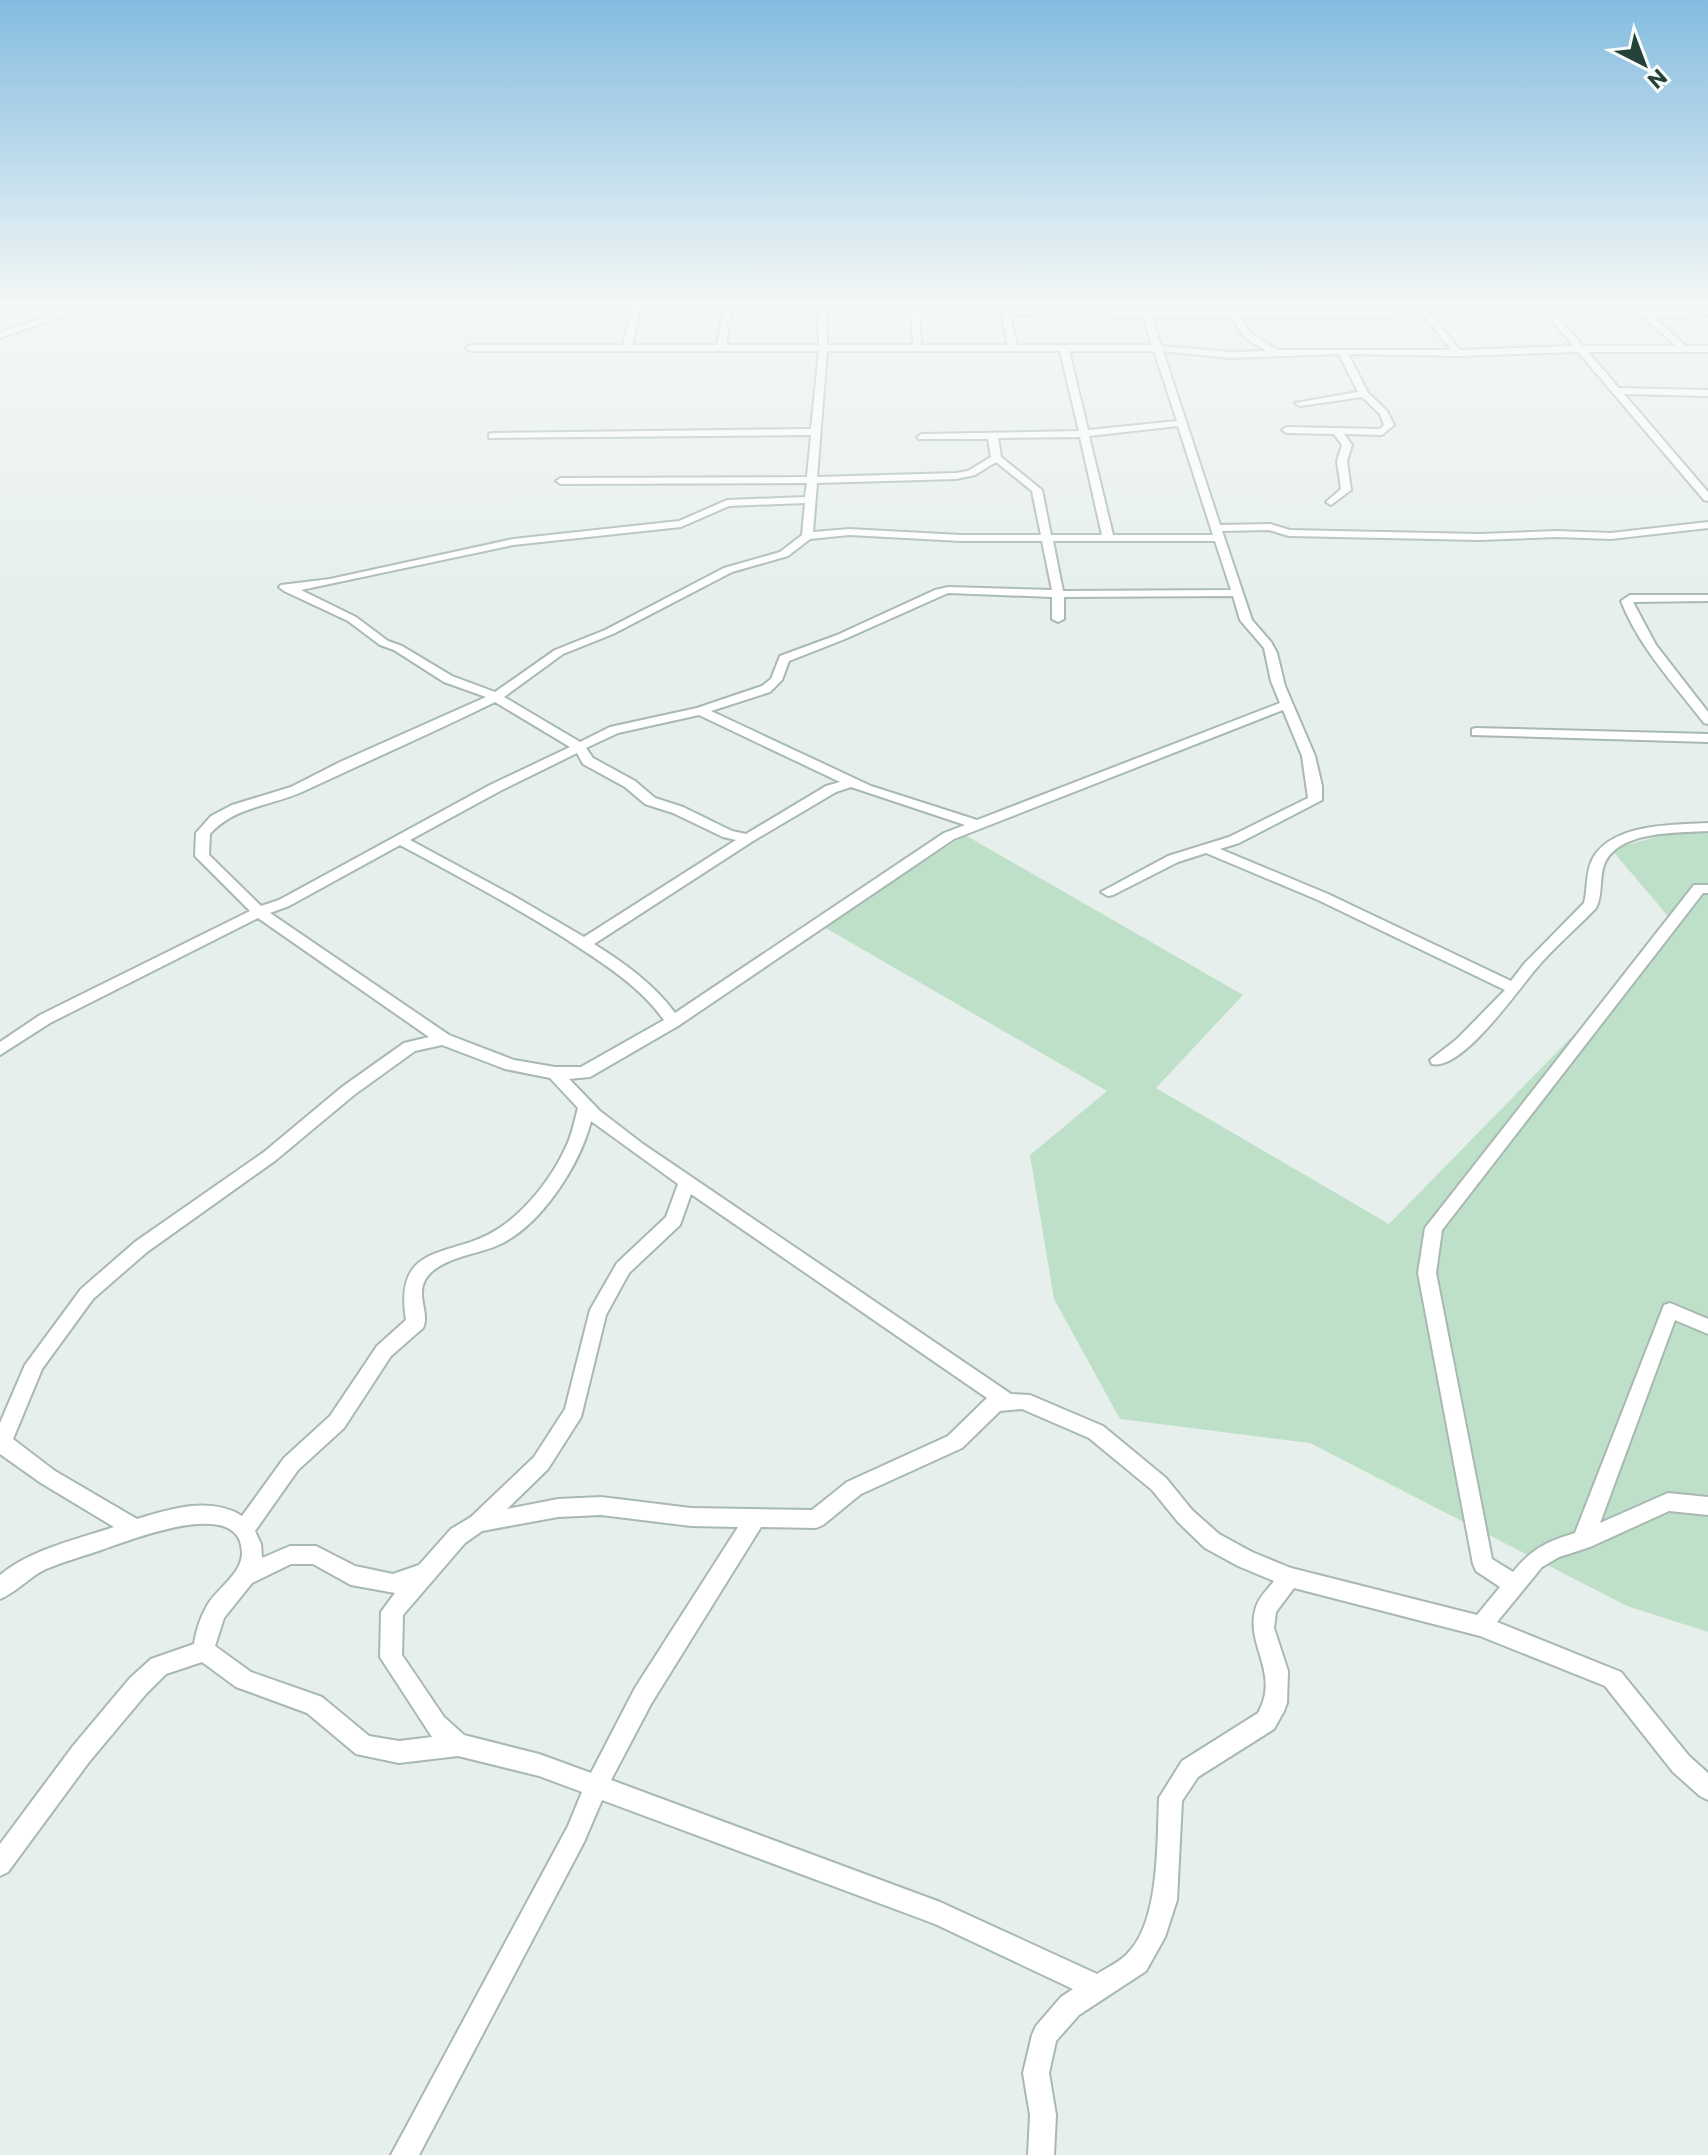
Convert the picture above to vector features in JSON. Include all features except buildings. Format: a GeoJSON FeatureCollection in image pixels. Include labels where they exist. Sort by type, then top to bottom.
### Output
{"type":"FeatureCollection","features":[{"type":"Feature","properties":{"kind":"street"},"geometry":{"type":"LineString","coordinates":[[807,536],[818,407]]}},
{"type":"Feature","properties":{"kind":"street"},"geometry":{"type":"LineString","coordinates":[[1076,407],[1108,536]]}},
{"type":"Feature","properties":{"kind":"street"},"geometry":{"type":"LineString","coordinates":[[1108,892],[1173,859],[1208,849],[1278,820],[1315,800],[1317,786],[1278,685],[1268,645],[1253,632],[1246,620],[1178,407]]}},
{"type":"Feature","properties":{"kind":"street"},"geometry":{"type":"LineString","coordinates":[[1287,430],[1377,434],[1387,429],[1384,413],[1377,407]]}},
{"type":"Feature","properties":{"kind":"street"},"geometry":{"type":"LineString","coordinates":[[1629,407],[1708,498]]}},
{"type":"Feature","properties":{"kind":"street"},"geometry":{"type":"LineString","coordinates":[[922,437],[1082,434],[1183,423]]}},
{"type":"Feature","properties":{"kind":"street"},"geometry":{"type":"LineString","coordinates":[[492,436],[816,432]]}},
{"type":"Feature","properties":{"kind":"street"},"geometry":{"type":"LineString","coordinates":[[1331,502],[1346,490],[1341,467],[1342,451],[1347,445],[1338,433]]}},
{"type":"Feature","properties":{"kind":"street"},"geometry":{"type":"LineString","coordinates":[[993,437],[996,458],[1037,490],[1058,594],[1058,619]]}},
{"type":"Feature","properties":{"kind":"street"},"geometry":{"type":"LineString","coordinates":[[561,481],[956,476],[971,473],[996,458]]}},
{"type":"Feature","properties":{"kind":"street"},"geometry":{"type":"LineString","coordinates":[[1694,481],[1708,482]]}},
{"type":"Feature","properties":{"kind":"street"},"geometry":{"type":"LineString","coordinates":[[748,838],[728,834],[678,810],[650,801],[630,784],[588,761],[579,747],[496,697],[448,679],[398,648],[384,643],[352,619],[287,588],[513,542],[681,524],[727,503],[812,500]]}},
{"type":"Feature","properties":{"kind":"street"},"geometry":{"type":"LineString","coordinates":[[1287,704],[975,824],[905,864],[673,1022],[584,1073],[555,1073],[511,1065],[443,1039],[259,912],[202,856],[203,833],[216,819],[237,808],[296,790],[496,697],[559,652],[609,632],[728,570],[784,554],[807,536],[849,532],[961,538],[1108,536],[1219,533],[1270,527],[1289,533],[1611,536],[1708,525]]}},
{"type":"Feature","properties":{"kind":"street"},"geometry":{"type":"LineString","coordinates":[[0,1050],[45,1019],[259,912],[284,903],[495,788],[628,725],[700,711],[766,689],[776,680],[784,659],[841,637],[935,593],[1239,593]]}},
{"type":"Feature","properties":{"kind":"street"},"geometry":{"type":"LineString","coordinates":[[1708,598],[1634,597],[1627,601],[1653,646],[1708,720]]}},
{"type":"Feature","properties":{"kind":"street"},"geometry":{"type":"LineString","coordinates":[[700,711],[734,724],[852,782],[975,824]]}},
{"type":"Feature","properties":{"kind":"street"},"geometry":{"type":"LineString","coordinates":[[1476,732],[1708,738]]}},
{"type":"Feature","properties":{"kind":"street"},"geometry":{"type":"LineString","coordinates":[[584,944],[748,838],[818,796],[852,782]]}},
{"type":"Feature","properties":{"kind":"street"},"geometry":{"type":"LineString","coordinates":[[1438,1060],[1463,1043],[1514,988],[1529,967],[1591,905],[1596,895],[1593,875],[1600,859],[1621,841],[1643,832],[1708,827]]}},
{"type":"Feature","properties":{"kind":"street"},"geometry":{"type":"LineString","coordinates":[[402,841],[584,944],[655,996],[668,1008],[673,1022]]}},
{"type":"Feature","properties":{"kind":"street"},"geometry":{"type":"LineString","coordinates":[[1208,849],[1323,897],[1514,988]]}},
{"type":"Feature","properties":{"kind":"street"},"geometry":{"type":"LineString","coordinates":[[1514,1584],[1483,1564],[1427,1273],[1434,1228],[1699,888],[1708,889]]}},
{"type":"Feature","properties":{"kind":"street"},"geometry":{"type":"LineString","coordinates":[[135,1529],[48,1477],[2,1444],[34,1365],[87,1294],[141,1247],[270,1156],[348,1091],[410,1047],[443,1039]]}},
{"type":"Feature","properties":{"kind":"street"},"geometry":{"type":"LineString","coordinates":[[555,1073],[586,1107],[687,1182],[1009,1403]]}},
{"type":"Feature","properties":{"kind":"street"},"geometry":{"type":"LineString","coordinates":[[244,1530],[291,1464],[337,1422],[384,1351],[416,1323],[412,1291],[423,1271],[441,1258],[502,1236],[530,1209],[554,1181],[575,1146],[586,1107]]}},
{"type":"Feature","properties":{"kind":"street"},"geometry":{"type":"LineString","coordinates":[[458,1745],[436,1725],[391,1657],[392,1612],[458,1536],[478,1523],[541,1463],[574,1411],[597,1315],[623,1268],[674,1220],[687,1182]]}},
{"type":"Feature","properties":{"kind":"street"},"geometry":{"type":"LineString","coordinates":[[1583,1540],[1670,1310],[1708,1327]]}},
{"type":"Feature","properties":{"kind":"street"},"geometry":{"type":"LineString","coordinates":[[478,1523],[558,1508],[601,1506],[691,1517],[816,1519],[854,1488],[955,1442],[995,1403],[1023,1401],[1096,1432],[1148,1474],[1212,1541],[1290,1577],[1481,1626],[1613,1679],[1681,1764],[1708,1788]]}},
{"type":"Feature","properties":{"kind":"street"},"geometry":{"type":"LineString","coordinates":[[1481,1626],[1535,1560],[1553,1549],[1583,1540],[1668,1502],[1708,1506]]}},
{"type":"Feature","properties":{"kind":"street"},"geometry":{"type":"LineString","coordinates":[[0,1589],[12,1576],[57,1553],[171,1517],[209,1514],[230,1519],[244,1530],[251,1543],[252,1562],[217,1608],[206,1634],[204,1651]]}},
{"type":"Feature","properties":{"kind":"street"},"geometry":{"type":"LineString","coordinates":[[404,2155],[576,1834],[596,1786],[643,1696],[755,1518]]}},
{"type":"Feature","properties":{"kind":"street"},"geometry":{"type":"LineString","coordinates":[[244,1576],[290,1555],[316,1555],[351,1575],[393,1584],[426,1573]]}},
{"type":"Feature","properties":{"kind":"street"},"geometry":{"type":"LineString","coordinates":[[1041,2155],[1043,2115],[1036,2073],[1045,2035],[1070,2006],[1137,1962],[1156,1928],[1165,1900],[1171,1798],[1179,1781],[1208,1756],[1266,1721],[1276,1703],[1277,1671],[1263,1628],[1266,1608],[1290,1577]]}},
{"type":"Feature","properties":{"kind":"street"},"geometry":{"type":"LineString","coordinates":[[204,1651],[244,1680],[314,1705],[364,1746],[399,1752],[458,1745],[539,1765],[940,1914],[1097,1987]]}},
{"type":"Feature","properties":{"kind":"street"},"geometry":{"type":"LineString","coordinates":[[0,1864],[81,1754],[138,1686],[159,1666],[204,1651]]}},
{"type":"Feature","properties":{"kind":"green space"},"geometry":{"type":"Polygon","coordinates":[[[1687,829],[1708,830],[1708,1632],[1627,1606],[1310,1443],[1120,1419],[1054,1299],[1030,1155],[1107,1091],[824,927],[965,835],[1243,995],[1156,1088],[1389,1224],[1678,928],[1611,849],[1687,829]]]}}]}
